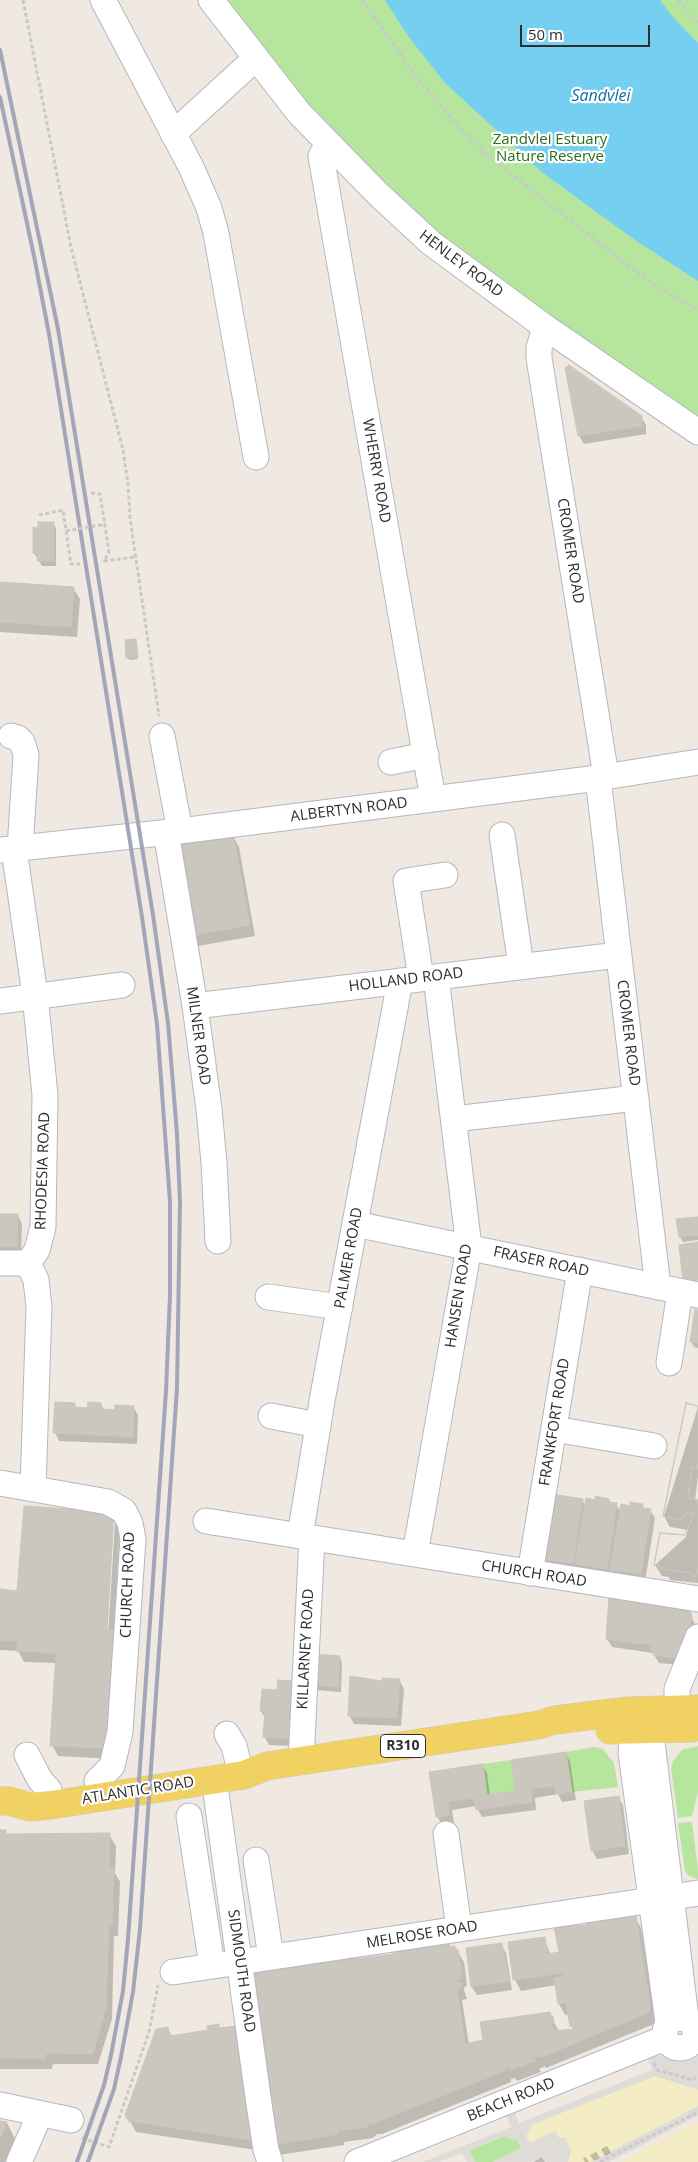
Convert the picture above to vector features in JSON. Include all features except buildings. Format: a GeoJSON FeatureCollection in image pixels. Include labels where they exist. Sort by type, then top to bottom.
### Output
{"type":"FeatureCollection","features":[{"type":"Feature","properties":{"kind":"main road","name":"ATLANTIC ROAD"},"geometry":{"type":"LineString","coordinates":[[4,1801],[30,1807],[244,1775],[267,1766],[539,1725],[555,1720],[664,1719]]}},
{"type":"Feature","properties":{"kind":"main road","name":"ATLANTIC ROAD"},"geometry":{"type":"LineString","coordinates":[[4,1801],[30,1793],[97,1781],[238,1762],[267,1766]]}},
{"type":"Feature","properties":{"kind":"street"},"geometry":{"type":"LineString","coordinates":[[103,0],[199,184],[209,208],[216,233],[256,457]]}},
{"type":"Feature","properties":{"kind":"street","name":"HENLEY ROAD"},"geometry":{"type":"LineString","coordinates":[[211,0],[299,113],[328,144],[431,243],[545,327],[698,432]]}},
{"type":"Feature","properties":{"kind":"street"},"geometry":{"type":"LineString","coordinates":[[173,134],[256,58]]}},
{"type":"Feature","properties":{"kind":"street","name":"WHERRY ROAD"},"geometry":{"type":"LineString","coordinates":[[328,144],[321,156],[434,799]]}},
{"type":"Feature","properties":{"kind":"street","name":"CROMER ROAD"},"geometry":{"type":"LineString","coordinates":[[545,327],[539,348],[539,358],[602,777],[618,955],[636,1098],[679,1291],[669,1363]]}},
{"type":"Feature","properties":{"kind":"street","name":"RHODESIA ROAD"},"geometry":{"type":"LineString","coordinates":[[11,736],[18,738],[22,742],[26,755],[11,849],[35,995],[45,1095],[41,1239],[28,1264]]}},
{"type":"Feature","properties":{"kind":"street","name":"MILNER ROAD"},"geometry":{"type":"LineString","coordinates":[[162,736],[209,1109],[218,1241]]}},
{"type":"Feature","properties":{"kind":"street"},"geometry":{"type":"LineString","coordinates":[[391,762],[426,755]]}},
{"type":"Feature","properties":{"kind":"street","name":"ALBERTYN ROAD"},"geometry":{"type":"LineString","coordinates":[[11,849],[434,799],[602,777],[698,762]]}},
{"type":"Feature","properties":{"kind":"street"},"geometry":{"type":"LineString","coordinates":[[502,836],[521,966]]}},
{"type":"Feature","properties":{"kind":"street","name":"HANSEN ROAD"},"geometry":{"type":"LineString","coordinates":[[415,1554],[469,1247],[454,1119],[419,979],[406,881],[445,875]]}},
{"type":"Feature","properties":{"kind":"street","name":"HOLLAND ROAD"},"geometry":{"type":"LineString","coordinates":[[195,1006],[618,955]]}},
{"type":"Feature","properties":{"kind":"street","name":"PALMER ROAD"},"geometry":{"type":"LineString","coordinates":[[306,1537],[318,1425],[355,1224],[419,979]]}},
{"type":"Feature","properties":{"kind":"street"},"geometry":{"type":"LineString","coordinates":[[0,1001],[122,985]]}},
{"type":"Feature","properties":{"kind":"street"},"geometry":{"type":"LineString","coordinates":[[454,1119],[636,1098]]}},
{"type":"Feature","properties":{"kind":"street","name":"FRASER ROAD"},"geometry":{"type":"LineString","coordinates":[[355,1224],[679,1291]]}},
{"type":"Feature","properties":{"kind":"street"},"geometry":{"type":"LineString","coordinates":[[0,1263],[28,1264],[36,1280],[39,1308],[33,1489]]}},
{"type":"Feature","properties":{"kind":"street","name":"FRANKFORT ROAD"},"geometry":{"type":"LineString","coordinates":[[530,1573],[580,1270]]}},
{"type":"Feature","properties":{"kind":"street"},"geometry":{"type":"LineString","coordinates":[[268,1297],[340,1307]]}},
{"type":"Feature","properties":{"kind":"street"},"geometry":{"type":"LineString","coordinates":[[271,1416],[318,1425]]}},
{"type":"Feature","properties":{"kind":"street"},"geometry":{"type":"LineString","coordinates":[[554,1429],[654,1446]]}},
{"type":"Feature","properties":{"kind":"street","name":"CHURCH ROAD"},"geometry":{"type":"LineString","coordinates":[[0,1483],[114,1504],[124,1511],[132,1531],[119,1742],[112,1766],[97,1781]]}},
{"type":"Feature","properties":{"kind":"street","name":"CHURCH ROAD"},"geometry":{"type":"LineString","coordinates":[[206,1521],[698,1599]]}},
{"type":"Feature","properties":{"kind":"street","name":"KILLARNEY ROAD"},"geometry":{"type":"LineString","coordinates":[[300,1761],[306,1537]]}},
{"type":"Feature","properties":{"kind":"street"},"geometry":{"type":"LineString","coordinates":[[668,2034],[661,1899],[651,1814],[664,1719],[677,1689],[681,1674],[698,1642]]}},
{"type":"Feature","properties":{"kind":"street"},"geometry":{"type":"LineString","coordinates":[[227,1734],[234,1746],[238,1762]]}},
{"type":"Feature","properties":{"kind":"street"},"geometry":{"type":"LineString","coordinates":[[28,1755],[40,1780],[48,1790]]}},
{"type":"Feature","properties":{"kind":"street","name":"SIDMOUTH ROAD"},"geometry":{"type":"LineString","coordinates":[[214,1779],[259,2104],[266,2150],[270,2162]]}},
{"type":"Feature","properties":{"kind":"street"},"geometry":{"type":"LineString","coordinates":[[212,1966],[191,1826],[221,1831]]}},
{"type":"Feature","properties":{"kind":"street"},"geometry":{"type":"LineString","coordinates":[[446,1834],[459,1929]]}},
{"type":"Feature","properties":{"kind":"street"},"geometry":{"type":"LineString","coordinates":[[256,1860],[271,1957]]}},
{"type":"Feature","properties":{"kind":"street","name":"MELROSE ROAD"},"geometry":{"type":"LineString","coordinates":[[173,1972],[698,1894]]}},
{"type":"Feature","properties":{"kind":"street","name":"BEACH ROAD"},"geometry":{"type":"LineString","coordinates":[[357,2162],[668,2034]]}},
{"type":"Feature","properties":{"kind":"street"},"geometry":{"type":"LineString","coordinates":[[0,2105],[72,2120]]}},
{"type":"Feature","properties":{"kind":"street"},"geometry":{"type":"LineString","coordinates":[[19,2162],[40,2114]]}},
{"type":"Feature","properties":{"kind":"path"},"geometry":{"type":"LineString","coordinates":[[23,0],[71,246],[123,450],[130,518],[162,736]]}},
{"type":"Feature","properties":{"kind":"path"},"geometry":{"type":"LineString","coordinates":[[362,0],[416,76],[454,122],[486,154],[629,266],[655,285],[698,310]]}},
{"type":"Feature","properties":{"kind":"path"},"geometry":{"type":"LineString","coordinates":[[678,0],[698,23]]}},
{"type":"Feature","properties":{"kind":"path"},"geometry":{"type":"LineString","coordinates":[[91,493],[100,494],[106,524],[110,552],[104,561],[136,557]]}},
{"type":"Feature","properties":{"kind":"path"},"geometry":{"type":"LineString","coordinates":[[39,515],[63,510],[71,564],[80,564]]}},
{"type":"Feature","properties":{"kind":"path"},"geometry":{"type":"LineString","coordinates":[[66,530],[106,524]]}},
{"type":"Feature","properties":{"kind":"path"},"geometry":{"type":"LineString","coordinates":[[72,2120],[80,2137],[110,2147],[149,2032],[158,1984],[173,1972]]}},
{"type":"Feature","properties":{"kind":"path"},"geometry":{"type":"LineString","coordinates":[[668,2034],[657,2070],[698,2082]]}},
{"type":"Feature","properties":{"kind":"path"},"geometry":{"type":"LineString","coordinates":[[693,2080],[698,2075]]}},
{"type":"Feature","properties":{"kind":"path"},"geometry":{"type":"LineString","coordinates":[[600,2162],[698,2112]]}},
{"type":"Feature","properties":{"kind":"green space","name":"Zandvlei Estuary Nature Reserve"},"geometry":{"type":"Polygon","coordinates":[[[211,0],[698,0],[698,432],[431,243],[211,0]]]}},
{"type":"Feature","properties":{"kind":"green space"},"geometry":{"type":"Polygon","coordinates":[[[698,1746],[698,1792],[692,1816],[678,1818],[671,1769],[673,1761],[682,1750],[698,1746]]]}},
{"type":"Feature","properties":{"kind":"green space"},"geometry":{"type":"Polygon","coordinates":[[[595,1747],[603,1749],[614,1763],[618,1787],[572,1792],[566,1752],[595,1747]]]}},
{"type":"Feature","properties":{"kind":"green space"},"geometry":{"type":"Polygon","coordinates":[[[511,1760],[515,1791],[487,1795],[483,1764],[511,1760]]]}},
{"type":"Feature","properties":{"kind":"green space"},"geometry":{"type":"Polygon","coordinates":[[[692,1822],[698,1879],[689,1876],[685,1871],[678,1823],[692,1822]]]}},
{"type":"Feature","properties":{"kind":"green space"},"geometry":{"type":"Polygon","coordinates":[[[505,2136],[517,2140],[521,2148],[493,2162],[475,2162],[470,2150],[505,2136]]]}},
{"type":"Feature","properties":{"kind":"sand"},"geometry":{"type":"Polygon","coordinates":[[[655,2075],[698,2090],[698,2106],[591,2162],[568,2162],[571,2150],[565,2137],[530,2144],[526,2136],[531,2126],[655,2075]]]}},
{"type":"Feature","properties":{"kind":"sand"},"geometry":{"type":"Polygon","coordinates":[[[698,2121],[698,2162],[621,2162],[698,2121]]]}},
{"type":"Feature","properties":{"kind":"shaded area"},"geometry":{"type":"Polygon","coordinates":[[[660,2056],[677,2062],[690,2060],[698,2056],[698,2090],[655,2076],[531,2125],[531,2129],[526,2136],[530,2143],[555,2131],[559,2138],[565,2137],[571,2150],[568,2162],[546,2162],[543,2156],[530,2162],[493,2162],[521,2148],[517,2140],[512,2141],[505,2136],[470,2150],[475,2162],[467,2162],[462,2153],[439,2162],[423,2162],[511,2127],[506,2115],[514,2111],[519,2123],[652,2070],[648,2058],[660,2056]]]}},
{"type":"Feature","properties":{"kind":"shaded area"},"geometry":{"type":"Polygon","coordinates":[[[698,2106],[698,2116],[609,2162],[591,2162],[698,2106]]]}},
{"type":"Feature","properties":{"kind":"water","name":"Sandvlei"},"geometry":{"type":"Polygon","coordinates":[[[385,0],[660,0],[671,15],[698,43],[698,281],[635,240],[543,173],[445,83],[408,36],[385,0]]]}},
{"type":"Feature","properties":{"kind":"railway"},"geometry":{"type":"LineString","coordinates":[[0,50],[58,329],[153,915],[168,1023],[177,1134],[180,1202],[177,1388],[140,1929],[133,1992],[114,2089],[88,2162]]}},
{"type":"Feature","properties":{"kind":"railway"},"geometry":{"type":"LineString","coordinates":[[0,97],[49,334],[142,917],[157,1024],[170,1202],[170,1295],[166,1391],[123,1991],[104,2085],[77,2162]]}}]}
